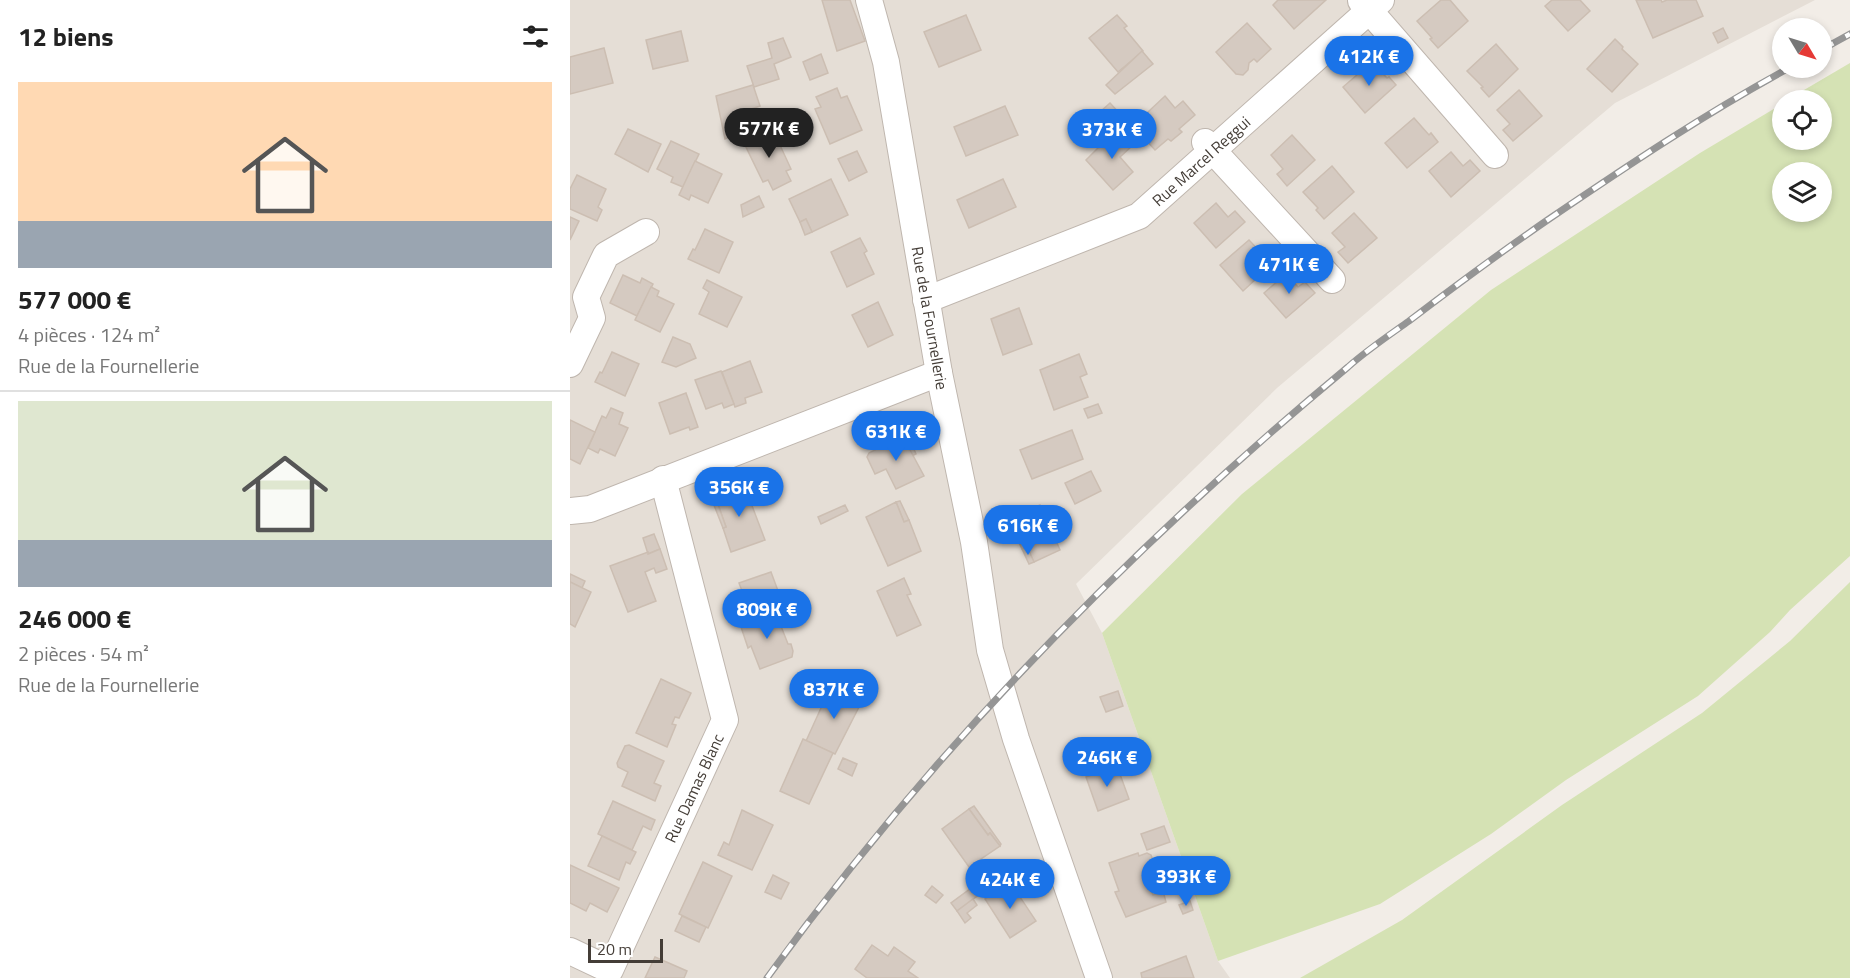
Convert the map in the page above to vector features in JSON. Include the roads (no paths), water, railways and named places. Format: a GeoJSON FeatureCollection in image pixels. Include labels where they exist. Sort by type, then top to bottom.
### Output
{"type":"FeatureCollection","features":[{"type":"Feature","properties":{"kind":"street","name":"Rue de la Fournellerie"},"geometry":{"type":"LineString","coordinates":[[869,0],[886,62],[939,373],[974,542],[990,650],[1016,739],[1099,978]]}},
{"type":"Feature","properties":{"kind":"street","name":"Rue Marcel Reggui"},"geometry":{"type":"LineString","coordinates":[[926,300],[1139,216],[1209,146],[1370,4]]}},
{"type":"Feature","properties":{"kind":"street"},"geometry":{"type":"LineString","coordinates":[[1370,4],[1495,155]]}},
{"type":"Feature","properties":{"kind":"street"},"geometry":{"type":"LineString","coordinates":[[1209,146],[1332,280]]}},
{"type":"Feature","properties":{"kind":"street"},"geometry":{"type":"LineString","coordinates":[[570,364],[592,318],[586,297],[606,255],[646,232]]}},
{"type":"Feature","properties":{"kind":"street"},"geometry":{"type":"LineString","coordinates":[[570,511],[590,509],[939,373]]}},
{"type":"Feature","properties":{"kind":"street","name":"Rue Damas Blanc"},"geometry":{"type":"LineString","coordinates":[[570,951],[593,971],[610,970],[725,720],[663,479]]}},
{"type":"Feature","properties":{"kind":"railway"},"geometry":{"type":"LineString","coordinates":[[1832,44],[1850,34]]}},
{"type":"Feature","properties":{"kind":"railway"},"geometry":{"type":"LineString","coordinates":[[767,978],[830,894],[966,732],[1112,579],[1189,506],[1363,355],[1478,269],[1667,140],[1772,78]]}}]}
